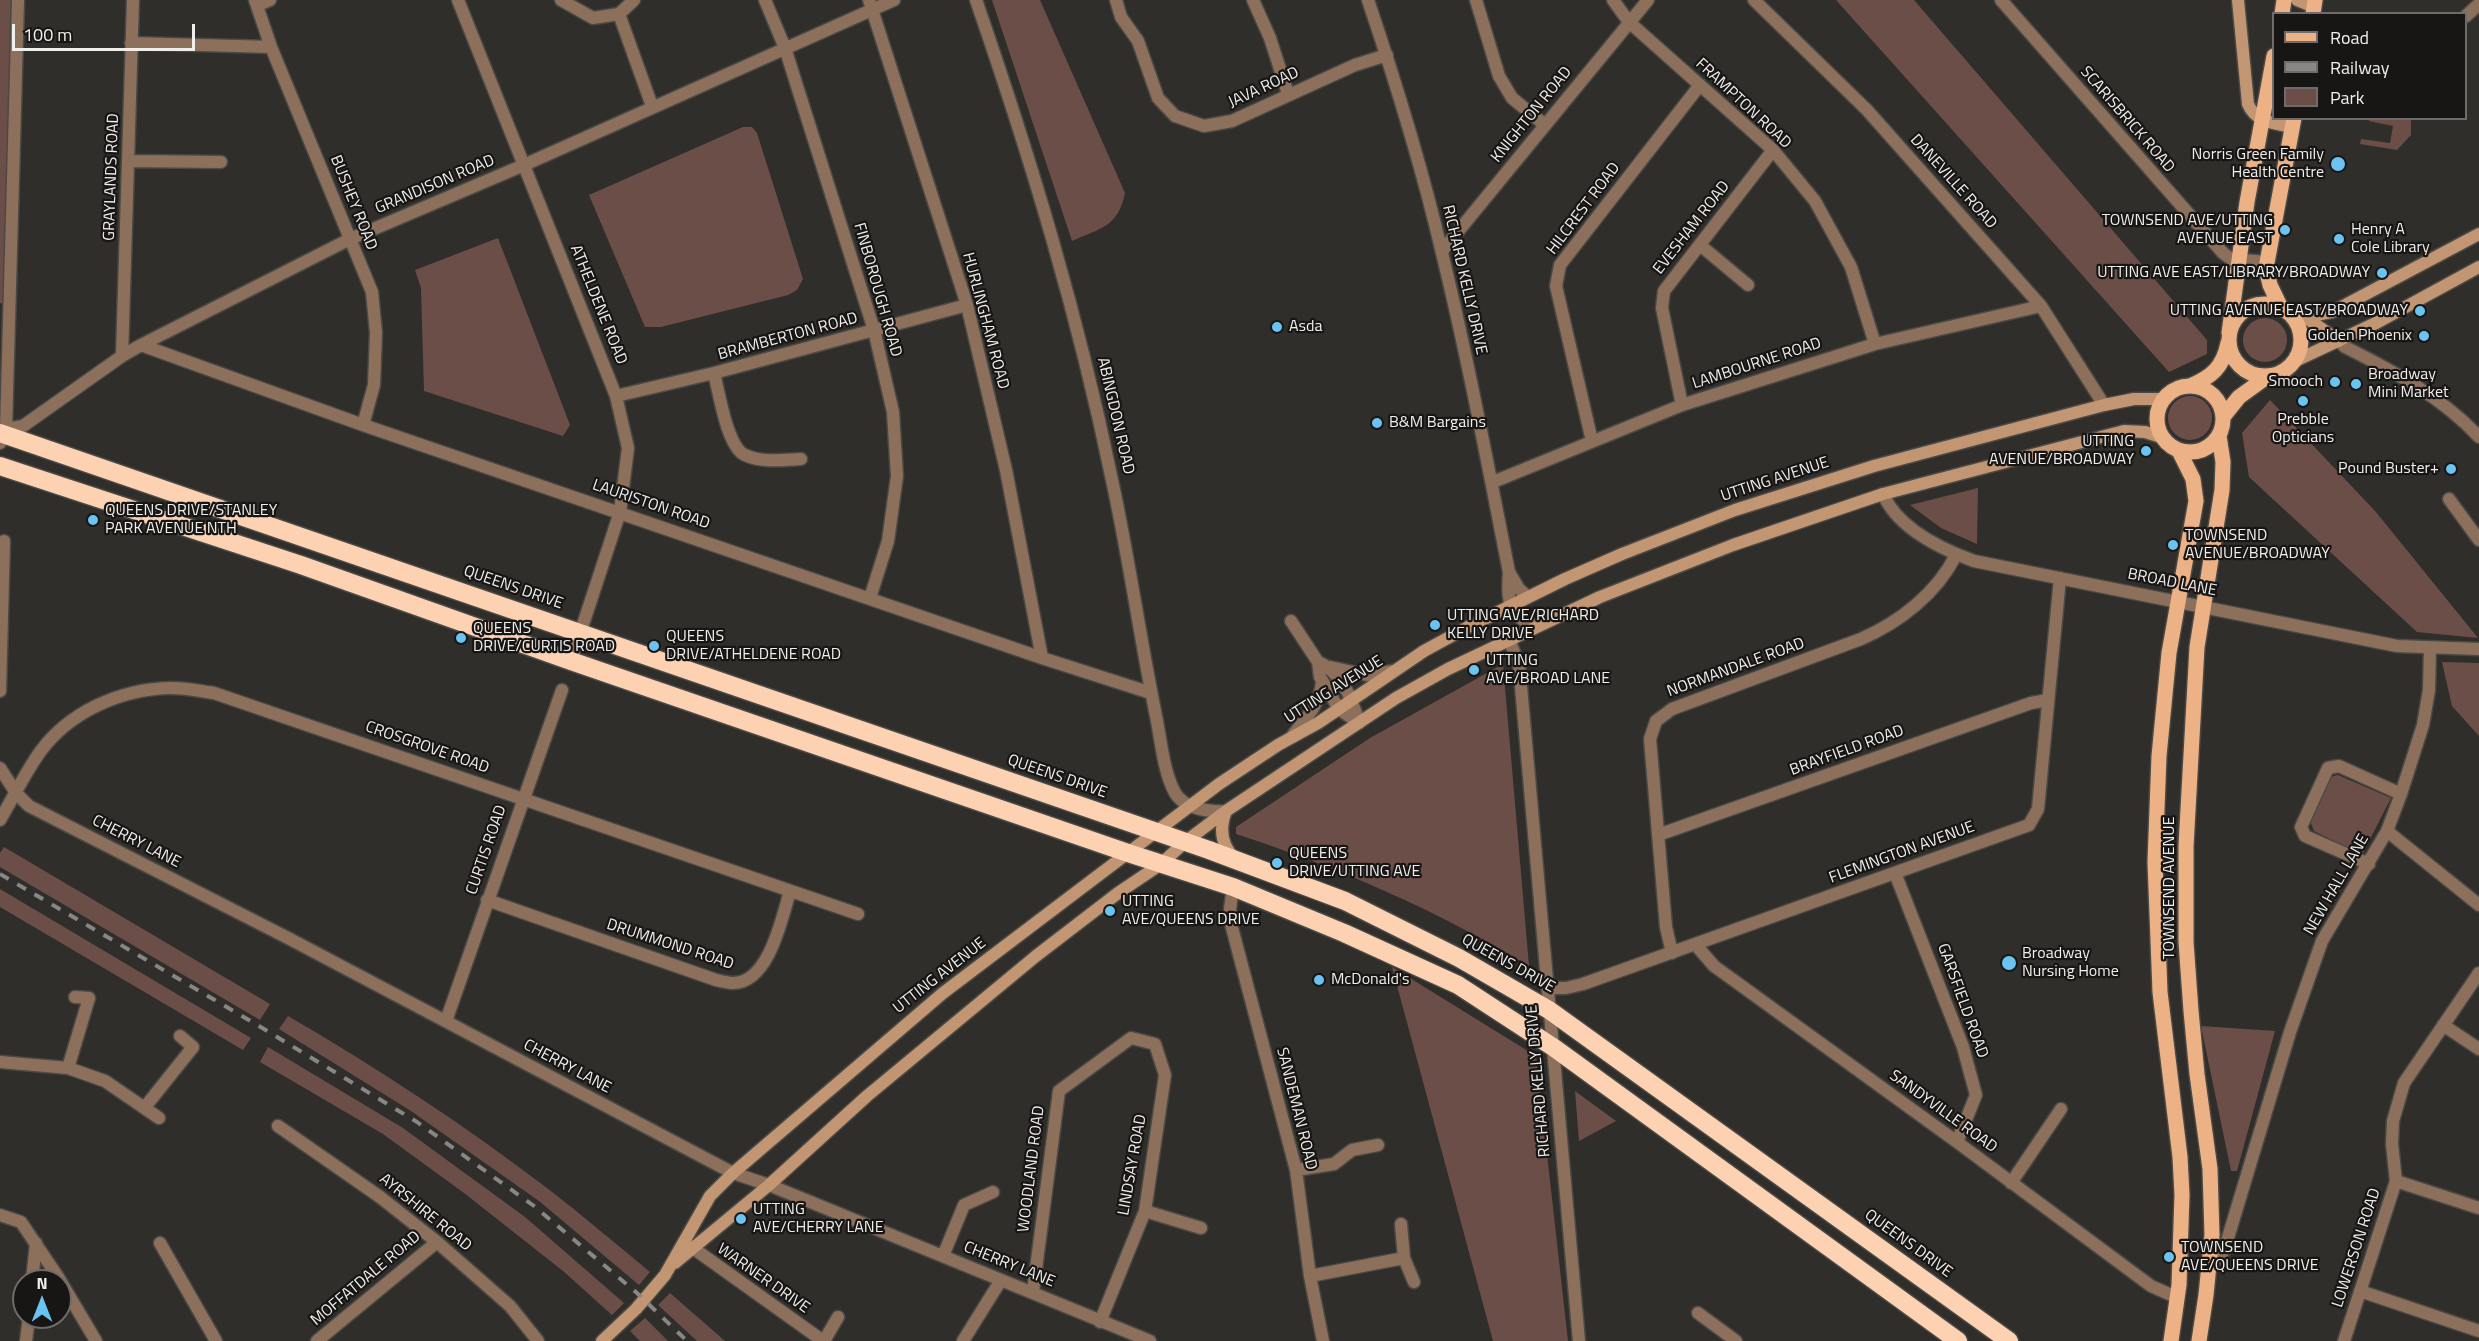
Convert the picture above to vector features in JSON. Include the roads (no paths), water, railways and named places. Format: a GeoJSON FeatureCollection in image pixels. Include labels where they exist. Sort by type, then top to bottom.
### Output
{"type":"FeatureCollection","features":[{"type":"Feature","properties":{"kind":"highway","name":"QUEENS DRIVE"},"geometry":{"type":"LineString","coordinates":[[3,435],[1185,842],[1345,901],[1460,958],[1549,1010],[2009,1341]]}},
{"type":"Feature","properties":{"kind":"highway"},"geometry":{"type":"LineString","coordinates":[[0,466],[301,565],[571,662],[1233,887],[1458,985],[1553,1047],[1958,1341]]}},
{"type":"Feature","properties":{"kind":"main road"},"geometry":{"type":"LineString","coordinates":[[2272,68],[2239,260],[2229,338],[2233,358],[2244,370],[2259,376],[2280,373],[2293,362],[2301,344],[2296,321],[2284,309],[2270,285],[2267,262],[2293,123]]}},
{"type":"Feature","properties":{"kind":"main road"},"geometry":{"type":"LineString","coordinates":[[2268,376],[2239,397],[2223,417],[2219,436],[2202,451],[2190,453],[2179,451],[2172,448],[2161,437],[2156,417],[2163,399],[2170,392],[2203,381],[2216,372],[2222,364],[2238,315],[2246,309],[2268,304],[2284,309]]}},
{"type":"Feature","properties":{"kind":"main road"},"geometry":{"type":"LineString","coordinates":[[2190,386],[2209,392],[2216,399],[2223,417]]}},
{"type":"Feature","properties":{"kind":"main road","name":"TOWNSEND AVENUE"},"geometry":{"type":"LineString","coordinates":[[2199,1341],[2212,1235],[2210,1169],[2197,1074],[2186,942],[2186,846],[2197,647],[2222,490],[2223,462],[2219,436]]}},
{"type":"Feature","properties":{"kind":"main road","name":"TOWNSEND AVENUE"},"geometry":{"type":"LineString","coordinates":[[2171,1341],[2178,1298],[2182,1196],[2180,1157],[2160,992],[2155,862],[2159,756],[2169,653],[2196,501],[2193,479],[2179,451]]}},
{"type":"Feature","properties":{"kind":"street"},"geometry":{"type":"LineString","coordinates":[[3,435],[4,312],[18,0]]}},
{"type":"Feature","properties":{"kind":"street","name":"GRAYLANDS ROAD"},"geometry":{"type":"LineString","coordinates":[[122,356],[130,161],[133,0]]}},
{"type":"Feature","properties":{"kind":"street"},"geometry":{"type":"LineString","coordinates":[[256,3],[270,0]]}},
{"type":"Feature","properties":{"kind":"street","name":"ATHELDENE ROAD"},"geometry":{"type":"LineString","coordinates":[[458,0],[616,396],[628,448],[620,512],[580,632]]}},
{"type":"Feature","properties":{"kind":"street"},"geometry":{"type":"LineString","coordinates":[[561,0],[593,18],[620,14],[634,0]]}},
{"type":"Feature","properties":{"kind":"street","name":"FINBOROUGH ROAD"},"geometry":{"type":"LineString","coordinates":[[765,0],[785,48],[874,330],[893,412],[897,476],[888,542],[870,598]]}},
{"type":"Feature","properties":{"kind":"street","name":"GRANDISON ROAD"},"geometry":{"type":"LineString","coordinates":[[3,435],[22,426],[141,345],[350,239],[524,165],[651,106],[785,48],[871,5],[894,0]]}},
{"type":"Feature","properties":{"kind":"street","name":"ABINGDON ROAD"},"geometry":{"type":"LineString","coordinates":[[976,0],[1020,127],[1072,305],[1112,479],[1151,693],[1170,781],[1177,797],[1190,805]]}},
{"type":"Feature","properties":{"kind":"street","name":"JAVA ROAD"},"geometry":{"type":"LineString","coordinates":[[1116,0],[1121,17],[1138,41],[1158,98],[1175,116],[1204,126],[1232,121],[1355,65],[1387,55]]}},
{"type":"Feature","properties":{"kind":"street"},"geometry":{"type":"LineString","coordinates":[[1253,0],[1270,38],[1288,94]]}},
{"type":"Feature","properties":{"kind":"street","name":"RICHARD KELLY DRIVE"},"geometry":{"type":"LineString","coordinates":[[1368,0],[1401,100],[1442,251],[1493,482],[1509,573],[1508,587],[1511,605]]}},
{"type":"Feature","properties":{"kind":"street"},"geometry":{"type":"LineString","coordinates":[[1476,0],[1499,76],[1512,98],[1545,124]]}},
{"type":"Feature","properties":{"kind":"street","name":"FRAMPTON ROAD"},"geometry":{"type":"LineString","coordinates":[[1612,0],[1629,22],[1773,150],[1815,201],[1851,267],[1875,344]]}},
{"type":"Feature","properties":{"kind":"street","name":"KNIGHTON ROAD"},"geometry":{"type":"LineString","coordinates":[[1442,251],[1648,0]]}},
{"type":"Feature","properties":{"kind":"street","name":"DANEVILLE ROAD"},"geometry":{"type":"LineString","coordinates":[[1754,0],[1868,110],[2041,306],[2104,405]]}},
{"type":"Feature","properties":{"kind":"street","name":"SCARISBRICK ROAD"},"geometry":{"type":"LineString","coordinates":[[2001,0],[2223,253],[2231,259],[2267,262]]}},
{"type":"Feature","properties":{"kind":"street"},"geometry":{"type":"LineString","coordinates":[[2238,0],[2248,104],[2251,111],[2263,121],[2293,123]]}},
{"type":"Feature","properties":{"kind":"street"},"geometry":{"type":"LineString","coordinates":[[2297,0],[2314,7]]}},
{"type":"Feature","properties":{"kind":"street","name":"BUSHEY ROAD"},"geometry":{"type":"LineString","coordinates":[[256,3],[271,47],[372,292],[376,333],[374,385],[363,425]]}},
{"type":"Feature","properties":{"kind":"street"},"geometry":{"type":"LineString","coordinates":[[2467,15],[2479,4]]}},
{"type":"Feature","properties":{"kind":"street","name":"HURLINGHAM ROAD"},"geometry":{"type":"LineString","coordinates":[[871,5],[967,305],[1006,470],[1042,658]]}},
{"type":"Feature","properties":{"kind":"street"},"geometry":{"type":"LineString","coordinates":[[620,14],[651,106]]}},
{"type":"Feature","properties":{"kind":"street"},"geometry":{"type":"LineString","coordinates":[[131,43],[271,47]]}},
{"type":"Feature","properties":{"kind":"street","name":"HILCREST ROAD"},"geometry":{"type":"LineString","coordinates":[[1593,441],[1556,286],[1560,265],[1700,85]]}},
{"type":"Feature","properties":{"kind":"street","name":"EVESHAM ROAD"},"geometry":{"type":"LineString","coordinates":[[1682,405],[1662,308],[1664,291],[1773,150]]}},
{"type":"Feature","properties":{"kind":"street"},"geometry":{"type":"LineString","coordinates":[[130,161],[221,162]]}},
{"type":"Feature","properties":{"kind":"street"},"geometry":{"type":"LineString","coordinates":[[2306,317],[2332,312],[2479,234]]}},
{"type":"Feature","properties":{"kind":"street"},"geometry":{"type":"LineString","coordinates":[[1700,245],[1748,285]]}},
{"type":"Feature","properties":{"kind":"street"},"geometry":{"type":"LineString","coordinates":[[2293,362],[2339,341],[2479,267]]}},
{"type":"Feature","properties":{"kind":"street","name":"BRAMBERTON ROAD"},"geometry":{"type":"LineString","coordinates":[[616,396],[714,373],[967,305]]}},
{"type":"Feature","properties":{"kind":"street","name":"LAMBOURNE ROAD"},"geometry":{"type":"LineString","coordinates":[[1493,482],[1682,405],[1875,344],[2041,306]]}},
{"type":"Feature","properties":{"kind":"street"},"geometry":{"type":"LineString","coordinates":[[2284,309],[2306,317],[2345,347],[2417,386],[2440,402],[2479,436]]}},
{"type":"Feature","properties":{"kind":"street","name":"LAURISTON ROAD"},"geometry":{"type":"LineString","coordinates":[[141,345],[363,425],[1042,658],[1151,693]]}},
{"type":"Feature","properties":{"kind":"street"},"geometry":{"type":"LineString","coordinates":[[714,373],[732,442],[742,455],[760,460],[801,459]]}},
{"type":"Feature","properties":{"kind":"street","name":"UTTING AVENUE"},"geometry":{"type":"LineString","coordinates":[[689,1246],[710,1196],[943,993],[1219,784],[1293,735],[1339,709],[1424,651],[1511,605],[1622,554],[1735,510],[1874,466],[2104,405],[2134,399],[2163,399]]}},
{"type":"Feature","properties":{"kind":"street","name":"UTTING AVENUE"},"geometry":{"type":"LineString","coordinates":[[602,1341],[636,1309],[689,1246],[769,1185],[867,1096],[959,1019],[1118,893],[1161,864],[1185,842],[1226,811],[1359,723],[1442,672],[1600,597],[1722,549],[1883,494],[2124,431],[2145,432],[2161,437]]}},
{"type":"Feature","properties":{"kind":"street","name":"BROAD LANE"},"geometry":{"type":"LineString","coordinates":[[1883,494],[1888,505],[1908,525],[1941,548],[1990,565],[2397,646],[2479,649]]}},
{"type":"Feature","properties":{"kind":"street"},"geometry":{"type":"LineString","coordinates":[[2449,499],[2479,540]]}},
{"type":"Feature","properties":{"kind":"street"},"geometry":{"type":"LineString","coordinates":[[0,691],[4,542]]}},
{"type":"Feature","properties":{"kind":"street","name":"NORMANDALE ROAD"},"geometry":{"type":"LineString","coordinates":[[1672,953],[1666,927],[1650,739],[1653,726],[1660,716],[1682,704],[1878,631],[1906,612],[1932,589],[1950,567],[1956,555]]}},
{"type":"Feature","properties":{"kind":"street","name":"RICHARD KELLY DRIVE"},"geometry":{"type":"LineString","coordinates":[[1509,573],[1528,597]]}},
{"type":"Feature","properties":{"kind":"street","name":"FLEMINGTON AVENUE"},"geometry":{"type":"LineString","coordinates":[[1548,988],[1575,986],[1672,953],[2016,831],[2033,820],[2038,809],[2060,578]]}},
{"type":"Feature","properties":{"kind":"street"},"geometry":{"type":"LineString","coordinates":[[1511,605],[1517,618],[1536,627]]}},
{"type":"Feature","properties":{"kind":"street"},"geometry":{"type":"LineString","coordinates":[[1291,621],[1352,699],[1359,723]]}},
{"type":"Feature","properties":{"kind":"street"},"geometry":{"type":"LineString","coordinates":[[571,662],[580,632]]}},
{"type":"Feature","properties":{"kind":"street","name":"RICHARD KELLY DRIVE"},"geometry":{"type":"LineString","coordinates":[[1509,640],[1519,664],[1579,1341]]}},
{"type":"Feature","properties":{"kind":"street","name":"NEW HALL LANE"},"geometry":{"type":"LineString","coordinates":[[2209,1267],[2224,1251],[2290,1032],[2322,942],[2387,831],[2401,794],[2423,725],[2429,690],[2430,648]]}},
{"type":"Feature","properties":{"kind":"street"},"geometry":{"type":"LineString","coordinates":[[1324,664],[1367,675],[1395,671]]}},
{"type":"Feature","properties":{"kind":"street"},"geometry":{"type":"LineString","coordinates":[[1293,735],[1314,708],[1319,697],[1324,664]]}},
{"type":"Feature","properties":{"kind":"street"},"geometry":{"type":"LineString","coordinates":[[1322,682],[1339,709],[1359,723]]}},
{"type":"Feature","properties":{"kind":"street","name":"CROSGROVE ROAD"},"geometry":{"type":"LineString","coordinates":[[0,820],[40,752],[64,727],[91,708],[129,693],[169,688],[214,693],[858,914]]}},
{"type":"Feature","properties":{"kind":"street","name":"CURTIS ROAD"},"geometry":{"type":"LineString","coordinates":[[446,1022],[562,690]]}},
{"type":"Feature","properties":{"kind":"street","name":"BRAYFIELD ROAD"},"geometry":{"type":"LineString","coordinates":[[1658,835],[2031,703],[2048,700]]}},
{"type":"Feature","properties":{"kind":"street"},"geometry":{"type":"LineString","coordinates":[[2369,864],[2305,836],[2301,827],[2328,768],[2339,766],[2401,794]]}},
{"type":"Feature","properties":{"kind":"street","name":"CHERRY LANE"},"geometry":{"type":"LineString","coordinates":[[0,768],[16,793],[29,806],[734,1173],[769,1185],[1150,1341]]}},
{"type":"Feature","properties":{"kind":"street"},"geometry":{"type":"LineString","coordinates":[[1190,805],[1206,811],[1226,811],[1221,834],[1227,849],[1236,860]]}},
{"type":"Feature","properties":{"kind":"street"},"geometry":{"type":"LineString","coordinates":[[2387,831],[2479,906]]}},
{"type":"Feature","properties":{"kind":"street","name":"GARSFIELD ROAD"},"geometry":{"type":"LineString","coordinates":[[1895,873],[1963,1047],[1976,1095],[1957,1142]]}},
{"type":"Feature","properties":{"kind":"street","name":"SANDEMAN ROAD"},"geometry":{"type":"LineString","coordinates":[[1233,887],[1230,909],[1231,924],[1296,1170],[1310,1276],[1323,1341]]}},
{"type":"Feature","properties":{"kind":"street","name":"DRUMMOND ROAD"},"geometry":{"type":"LineString","coordinates":[[487,900],[716,980],[735,983],[751,978],[764,964],[790,891]]}},
{"type":"Feature","properties":{"kind":"street","name":"SANDYVILLE ROAD"},"geometry":{"type":"LineString","coordinates":[[1695,944],[1714,966],[2151,1286],[2178,1298]]}},
{"type":"Feature","properties":{"kind":"street","name":"LOWERSON ROAD"},"geometry":{"type":"LineString","coordinates":[[2344,1341],[2396,1181],[2392,1144],[2393,1121],[2404,1083],[2479,973]]}},
{"type":"Feature","properties":{"kind":"street"},"geometry":{"type":"LineString","coordinates":[[68,1068],[89,998],[75,997]]}},
{"type":"Feature","properties":{"kind":"street"},"geometry":{"type":"LineString","coordinates":[[2443,1025],[2479,1049]]}},
{"type":"Feature","properties":{"kind":"street"},"geometry":{"type":"LineString","coordinates":[[145,1107],[193,1047],[180,1036]]}},
{"type":"Feature","properties":{"kind":"street","name":"WOODLAND ROAD"},"geometry":{"type":"LineString","coordinates":[[1033,1292],[1059,1091],[1131,1038],[1155,1044]]}},
{"type":"Feature","properties":{"kind":"street","name":"LINDSAY ROAD"},"geometry":{"type":"LineString","coordinates":[[1100,1322],[1145,1211],[1165,1075],[1155,1044]]}},
{"type":"Feature","properties":{"kind":"street"},"geometry":{"type":"LineString","coordinates":[[0,1062],[68,1068],[105,1081],[159,1118]]}},
{"type":"Feature","properties":{"kind":"street"},"geometry":{"type":"LineString","coordinates":[[2011,1183],[2061,1109]]}},
{"type":"Feature","properties":{"kind":"street","name":"AYRSHIRE ROAD"},"geometry":{"type":"LineString","coordinates":[[278,1126],[380,1197],[436,1242],[510,1306],[538,1341]]}},
{"type":"Feature","properties":{"kind":"street"},"geometry":{"type":"LineString","coordinates":[[1296,1170],[1334,1164],[1352,1150],[1378,1145]]}},
{"type":"Feature","properties":{"kind":"street"},"geometry":{"type":"LineString","coordinates":[[2396,1181],[2479,1209]]}},
{"type":"Feature","properties":{"kind":"street"},"geometry":{"type":"LineString","coordinates":[[943,1256],[964,1205],[993,1192]]}},
{"type":"Feature","properties":{"kind":"street"},"geometry":{"type":"LineString","coordinates":[[1145,1211],[1201,1228]]}},
{"type":"Feature","properties":{"kind":"street"},"geometry":{"type":"LineString","coordinates":[[0,1215],[21,1222],[96,1341]]}},
{"type":"Feature","properties":{"kind":"street"},"geometry":{"type":"LineString","coordinates":[[1401,1224],[1404,1258],[1414,1282]]}},
{"type":"Feature","properties":{"kind":"street","name":"MOFFATDALE ROAD"},"geometry":{"type":"LineString","coordinates":[[317,1341],[436,1242]]}},
{"type":"Feature","properties":{"kind":"street"},"geometry":{"type":"LineString","coordinates":[[33,1269],[36,1243]]}},
{"type":"Feature","properties":{"kind":"street"},"geometry":{"type":"LineString","coordinates":[[160,1243],[216,1341]]}},
{"type":"Feature","properties":{"kind":"street","name":"WARNER DRIVE"},"geometry":{"type":"LineString","coordinates":[[689,1246],[824,1341],[838,1317]]}},
{"type":"Feature","properties":{"kind":"street"},"geometry":{"type":"LineString","coordinates":[[1310,1276],[1404,1258]]}},
{"type":"Feature","properties":{"kind":"street"},"geometry":{"type":"LineString","coordinates":[[963,1341],[1001,1280]]}},
{"type":"Feature","properties":{"kind":"street"},"geometry":{"type":"LineString","coordinates":[[2360,1291],[2479,1331]]}},
{"type":"Feature","properties":{"kind":"street"},"geometry":{"type":"LineString","coordinates":[[1698,1313],[1736,1341]]}},
{"type":"Feature","properties":{"kind":"railway"},"geometry":{"type":"LineString","coordinates":[[0,874],[417,1122],[534,1206],[637,1293],[687,1341]]}},
{"type":"Feature","properties":{"kind":"place","name":"Norris Green Family Health Centre"},"geometry":{"type":"Point","coordinates":[2338,164]}},
{"type":"Feature","properties":{"kind":"place","name":"TOWNSEND AVE/UTTING AVENUE EAST"},"geometry":{"type":"Point","coordinates":[2285,230]}},
{"type":"Feature","properties":{"kind":"place","name":"Henry A Cole Library"},"geometry":{"type":"Point","coordinates":[2339,239]}},
{"type":"Feature","properties":{"kind":"place","name":"UTTING AVE EAST/LIBRARY/BROADWAY"},"geometry":{"type":"Point","coordinates":[2382,273]}},
{"type":"Feature","properties":{"kind":"place","name":"UTTING AVENUE EAST/BROADWAY"},"geometry":{"type":"Point","coordinates":[2420,311]}},
{"type":"Feature","properties":{"kind":"place","name":"Asda"},"geometry":{"type":"Point","coordinates":[1277,327]}},
{"type":"Feature","properties":{"kind":"place","name":"Golden Phoenix"},"geometry":{"type":"Point","coordinates":[2424,336]}},
{"type":"Feature","properties":{"kind":"place","name":"Smooch"},"geometry":{"type":"Point","coordinates":[2335,382]}},
{"type":"Feature","properties":{"kind":"place","name":"Broadway Mini Market"},"geometry":{"type":"Point","coordinates":[2356,384]}},
{"type":"Feature","properties":{"kind":"place","name":"Prebble Opticians"},"geometry":{"type":"Point","coordinates":[2303,401]}},
{"type":"Feature","properties":{"kind":"place","name":"B&M Bargains"},"geometry":{"type":"Point","coordinates":[1377,423]}},
{"type":"Feature","properties":{"kind":"place","name":"UTTING AVENUE/BROADWAY"},"geometry":{"type":"Point","coordinates":[2146,451]}},
{"type":"Feature","properties":{"kind":"place","name":"Pound Buster+"},"geometry":{"type":"Point","coordinates":[2451,469]}},
{"type":"Feature","properties":{"kind":"place","name":"QUEENS DRIVE/STANLEY PARK AVENUE NTH"},"geometry":{"type":"Point","coordinates":[93,520]}},
{"type":"Feature","properties":{"kind":"place","name":"TOWNSEND AVENUE/BROADWAY"},"geometry":{"type":"Point","coordinates":[2173,545]}},
{"type":"Feature","properties":{"kind":"place","name":"UTTING AVE/RICHARD KELLY DRIVE"},"geometry":{"type":"Point","coordinates":[1435,625]}},
{"type":"Feature","properties":{"kind":"place","name":"QUEENS DRIVE/CURTIS ROAD"},"geometry":{"type":"Point","coordinates":[461,638]}},
{"type":"Feature","properties":{"kind":"place","name":"QUEENS DRIVE/ATHELDENE ROAD"},"geometry":{"type":"Point","coordinates":[654,646]}},
{"type":"Feature","properties":{"kind":"place","name":"UTTING AVE/BROAD LANE"},"geometry":{"type":"Point","coordinates":[1474,670]}},
{"type":"Feature","properties":{"kind":"place","name":"QUEENS DRIVE/UTTING AVE"},"geometry":{"type":"Point","coordinates":[1277,863]}},
{"type":"Feature","properties":{"kind":"place","name":"UTTING AVE/QUEENS DRIVE"},"geometry":{"type":"Point","coordinates":[1110,911]}},
{"type":"Feature","properties":{"kind":"place","name":"Broadway Nursing Home"},"geometry":{"type":"Point","coordinates":[2009,963]}},
{"type":"Feature","properties":{"kind":"place","name":"McDonald's"},"geometry":{"type":"Point","coordinates":[1319,980]}},
{"type":"Feature","properties":{"kind":"place","name":"UTTING AVE/CHERRY LANE"},"geometry":{"type":"Point","coordinates":[741,1219]}},
{"type":"Feature","properties":{"kind":"place","name":"TOWNSEND AVE/QUEENS DRIVE"},"geometry":{"type":"Point","coordinates":[2169,1257]}}]}
